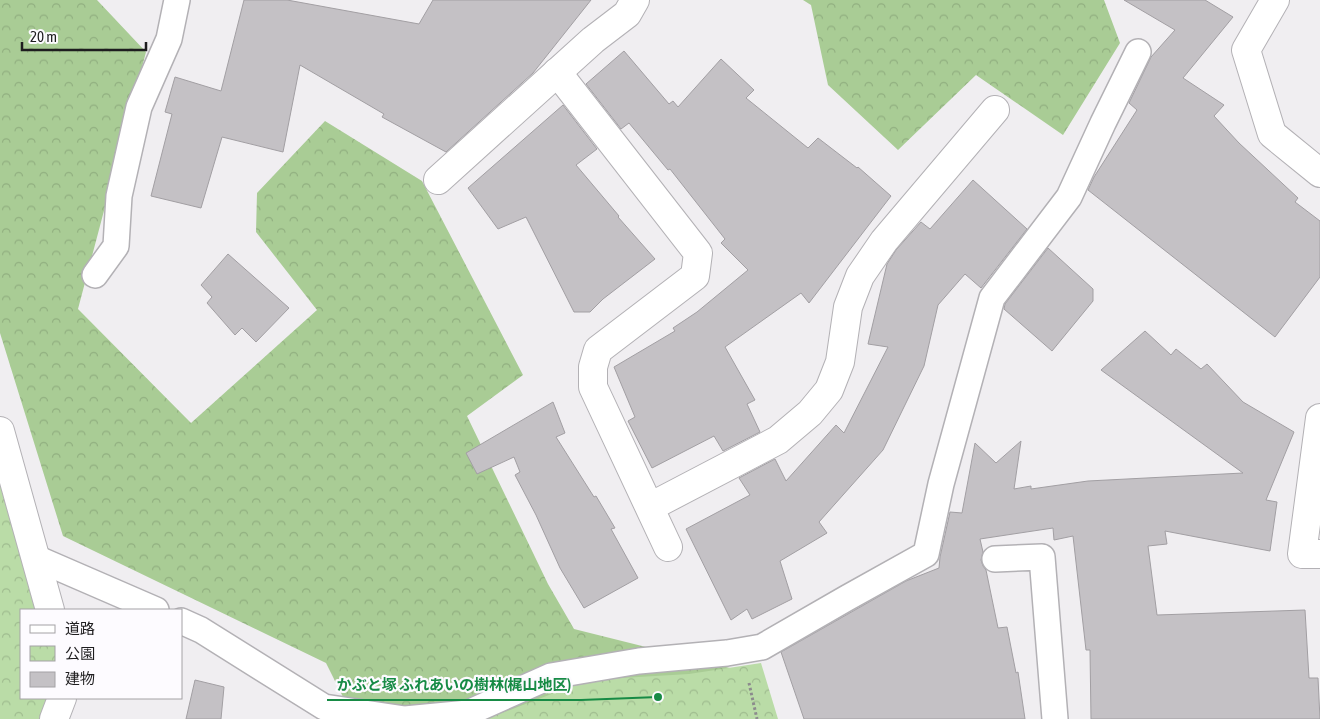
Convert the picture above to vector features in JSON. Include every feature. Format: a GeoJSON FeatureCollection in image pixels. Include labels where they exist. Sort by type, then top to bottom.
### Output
{"type":"FeatureCollection","features":[{"type":"Feature","properties":{"kind":"street"},"geometry":{"type":"LineString","coordinates":[[438,180],[593,40],[627,14],[635,0]]}},
{"type":"Feature","properties":{"kind":"street"},"geometry":{"type":"LineString","coordinates":[[1275,0],[1246,50],[1272,134],[1320,173]]}},
{"type":"Feature","properties":{"kind":"street"},"geometry":{"type":"LineString","coordinates":[[557,72],[698,253],[695,276],[598,350],[593,367],[593,387],[668,547]]}},
{"type":"Feature","properties":{"kind":"street"},"geometry":{"type":"LineString","coordinates":[[650,507],[778,440],[810,413],[828,390],[840,362],[848,307],[860,276],[884,241],[995,110]]}},
{"type":"Feature","properties":{"kind":"street"},"geometry":{"type":"LineString","coordinates":[[1320,418],[1302,554],[1320,554]]}},
{"type":"Feature","properties":{"kind":"street"},"geometry":{"type":"LineString","coordinates":[[0,431],[50,609]]}},
{"type":"Feature","properties":{"kind":"street"},"geometry":{"type":"LineString","coordinates":[[54,719],[62,699]]}},
{"type":"Feature","properties":{"kind":"lane"},"geometry":{"type":"LineString","coordinates":[[95,275],[116,246],[119,196],[139,107],[169,39],[177,0]]}},
{"type":"Feature","properties":{"kind":"lane"},"geometry":{"type":"LineString","coordinates":[[182,621],[201,630],[325,713],[405,719],[468,713],[551,676],[639,661],[727,653],[762,647],[926,554],[941,484],[992,298],[1069,197],[1138,52]]}},
{"type":"Feature","properties":{"kind":"lane"},"geometry":{"type":"LineString","coordinates":[[995,559],[1042,557],[1055,719]]}},
{"type":"Feature","properties":{"kind":"lane"},"geometry":{"type":"LineString","coordinates":[[36,558],[154,609]]}},
{"type":"Feature","properties":{"kind":"green space"},"geometry":{"type":"Polygon","coordinates":[[[0,0],[97,0],[146,52],[78,309],[191,423],[317,310],[256,232],[257,193],[325,121],[422,181],[523,375],[467,416],[548,584],[574,629],[738,670],[748,719],[354,719],[326,663],[63,536],[0,333],[0,0]]]}},
{"type":"Feature","properties":{"kind":"green space"},"geometry":{"type":"Polygon","coordinates":[[[803,0],[1104,0],[1120,43],[1063,135],[976,75],[898,150],[828,85],[811,5],[803,0]]]}},
{"type":"Feature","properties":{"kind":"green space"},"geometry":{"type":"Polygon","coordinates":[[[0,472],[37,609],[20,609],[20,699],[48,699],[42,719],[0,719],[0,472]]]}},
{"type":"Feature","properties":{"kind":"green space"},"geometry":{"type":"Polygon","coordinates":[[[761,663],[778,719],[480,719],[502,713],[588,680],[689,674],[761,663]]]}},
{"type":"Feature","properties":{"kind":"building"},"geometry":{"type":"Polygon","coordinates":[[[244,0],[287,0],[419,24],[433,0],[591,0],[533,73],[446,152],[382,117],[384,114],[300,65],[283,152],[222,137],[201,208],[151,196],[172,114],[165,112],[175,77],[221,91],[244,0]]]}},
{"type":"Feature","properties":{"kind":"building"},"geometry":{"type":"Polygon","coordinates":[[[1124,0],[1205,0],[1233,17],[1183,78],[1224,105],[1214,116],[1239,143],[1298,198],[1295,202],[1320,221],[1320,277],[1275,337],[1088,190],[1094,177],[1137,110],[1129,103],[1151,57],[1175,30],[1124,0]]]}},
{"type":"Feature","properties":{"kind":"building"},"geometry":{"type":"Polygon","coordinates":[[[624,51],[669,104],[673,101],[678,107],[721,59],[754,90],[746,98],[808,148],[818,138],[858,167],[891,196],[809,303],[801,293],[725,347],[755,400],[747,404],[760,432],[723,451],[714,436],[652,468],[628,421],[635,417],[614,367],[675,331],[673,328],[697,312],[748,270],[721,243],[725,239],[670,169],[668,170],[629,123],[621,129],[586,84],[624,51]]]}},
{"type":"Feature","properties":{"kind":"building"},"geometry":{"type":"Polygon","coordinates":[[[563,105],[597,149],[576,165],[655,259],[603,299],[590,312],[574,312],[526,217],[498,229],[468,188],[563,105]]]}},
{"type":"Feature","properties":{"kind":"building"},"geometry":{"type":"Polygon","coordinates":[[[973,180],[1027,229],[981,288],[965,274],[938,305],[924,366],[883,450],[819,522],[827,533],[780,561],[792,599],[752,619],[747,609],[731,620],[686,529],[750,495],[739,478],[775,459],[786,481],[836,425],[844,433],[888,347],[868,344],[887,264],[896,250],[921,222],[930,229],[973,180]]]}},
{"type":"Feature","properties":{"kind":"building"},"geometry":{"type":"Polygon","coordinates":[[[1048,248],[1093,289],[1093,301],[1052,351],[1004,309],[1005,304],[1048,248]]]}},
{"type":"Feature","properties":{"kind":"building"},"geometry":{"type":"Polygon","coordinates":[[[228,254],[289,308],[256,342],[242,328],[235,335],[207,303],[212,297],[201,285],[228,254]]]}},
{"type":"Feature","properties":{"kind":"building"},"geometry":{"type":"Polygon","coordinates":[[[1145,331],[1171,355],[1176,349],[1201,369],[1207,364],[1243,402],[1294,432],[1266,500],[1277,502],[1270,551],[1165,531],[1167,544],[1148,546],[1157,615],[1305,610],[1309,678],[1318,678],[1320,719],[1091,719],[1090,650],[1086,650],[1073,536],[1054,540],[1053,528],[980,539],[983,552],[981,560],[986,570],[998,628],[1007,627],[1016,673],[1018,672],[1025,719],[804,719],[781,652],[906,581],[939,568],[950,512],[962,513],[975,443],[996,463],[1021,441],[1014,489],[1031,486],[1031,489],[1088,481],[1243,473],[1101,370],[1145,331]]]}},
{"type":"Feature","properties":{"kind":"building"},"geometry":{"type":"Polygon","coordinates":[[[553,402],[565,433],[556,437],[615,528],[611,529],[638,578],[584,608],[560,568],[515,475],[520,472],[514,457],[477,474],[466,453],[553,402]]]}},
{"type":"Feature","properties":{"kind":"building"},"geometry":{"type":"Polygon","coordinates":[[[195,680],[224,687],[221,719],[186,719],[195,680]]]}},
{"type":"Feature","properties":{"kind":"place","name":"かぶと塚 ふれあいの樹林(梶山地区)"},"geometry":{"type":"Point","coordinates":[658,697]}}]}
